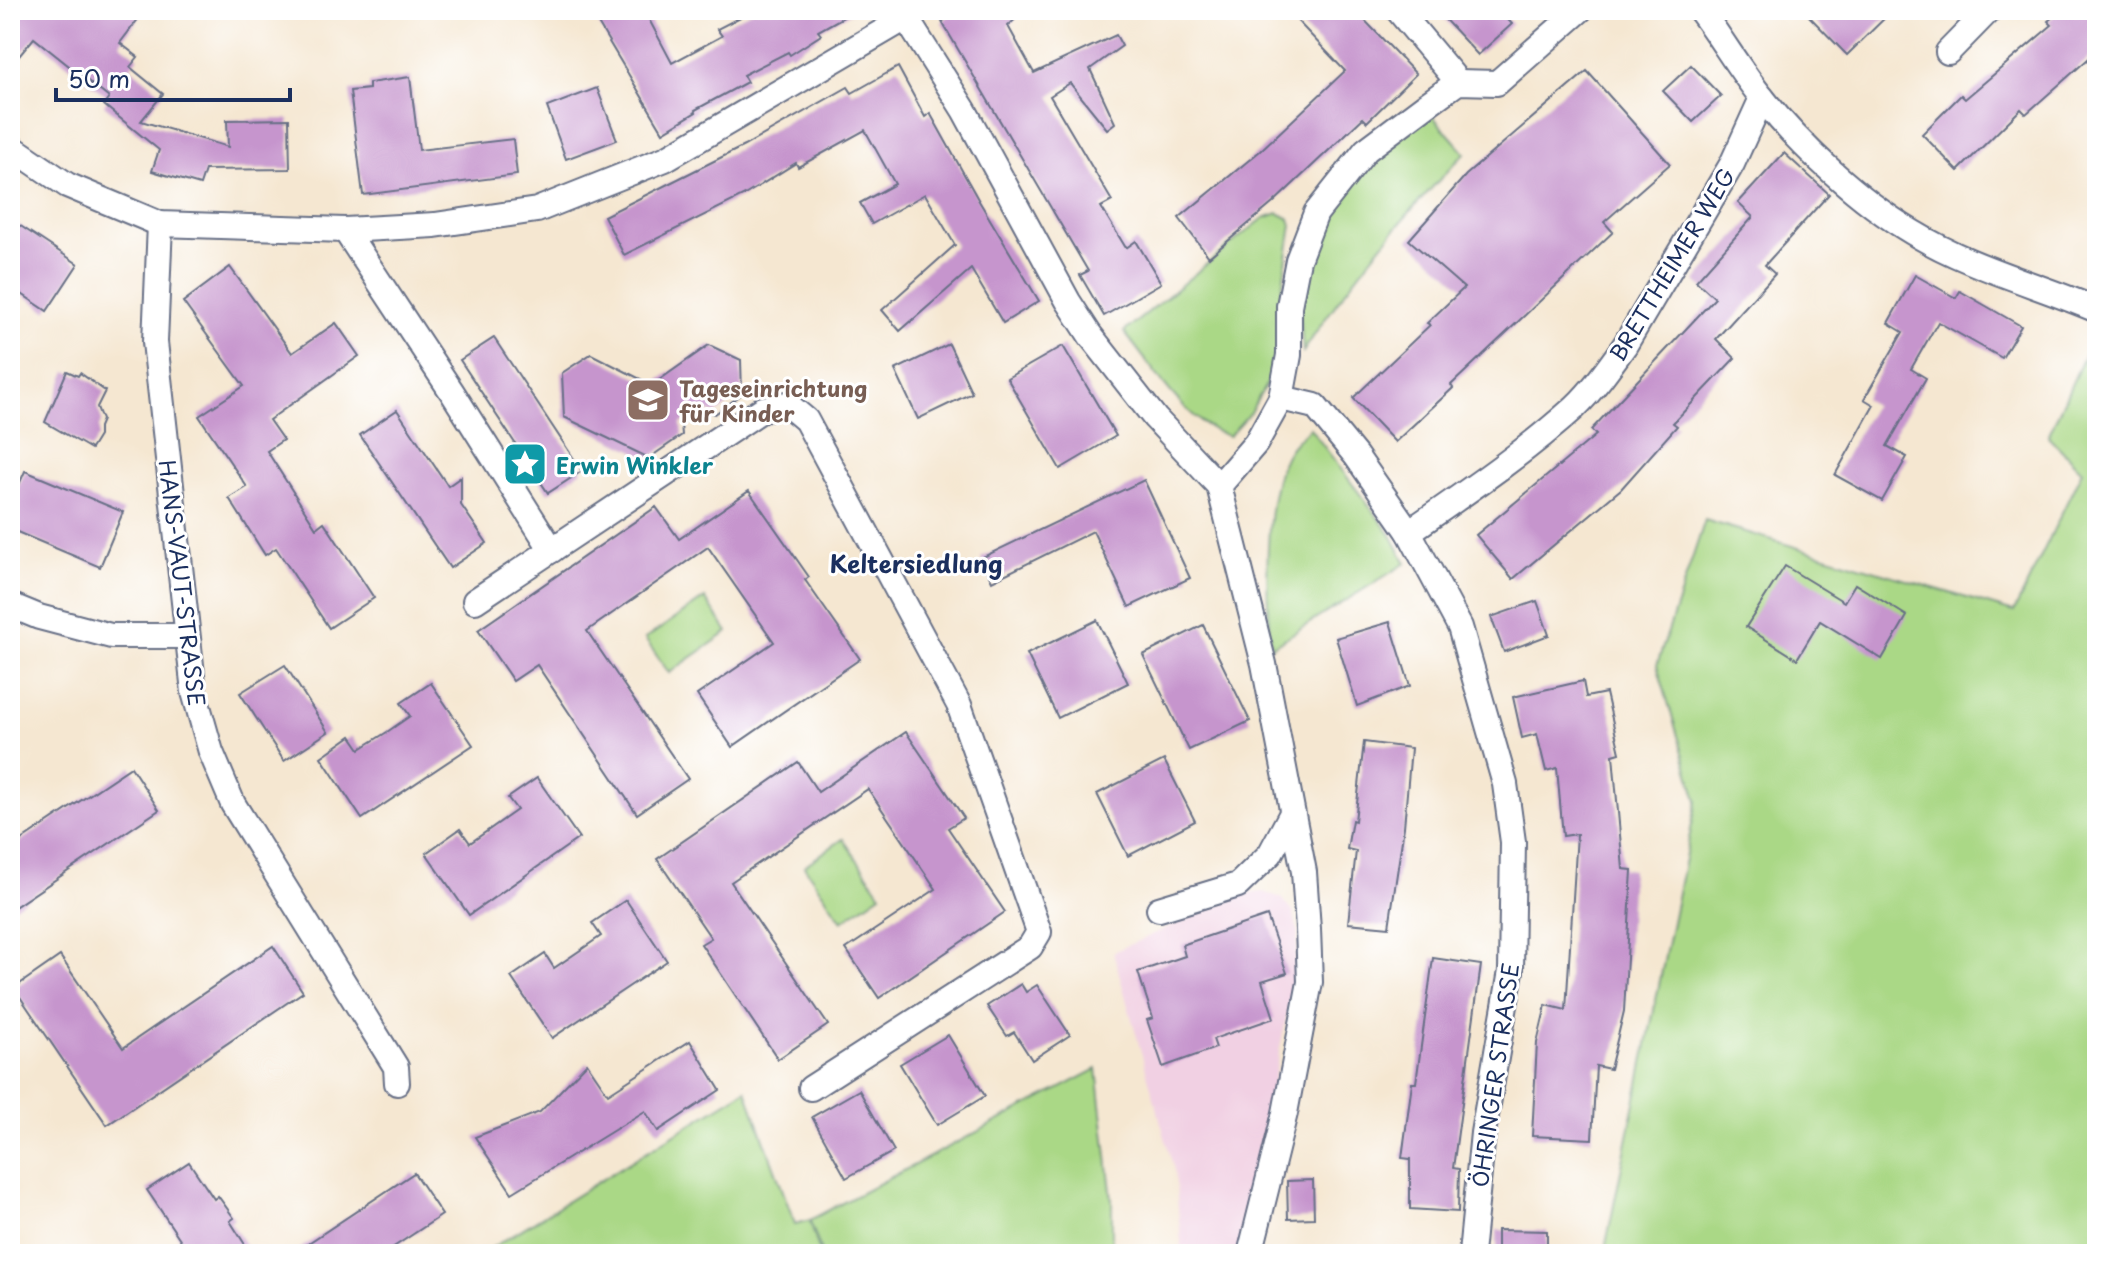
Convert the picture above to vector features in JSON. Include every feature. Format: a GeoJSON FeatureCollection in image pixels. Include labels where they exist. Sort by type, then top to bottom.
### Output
{"type":"FeatureCollection","features":[{"type":"Feature","properties":{"kind":"street"},"geometry":{"type":"LineString","coordinates":[[1398,10],[1458,82]]}},
{"type":"Feature","properties":{"kind":"street"},"geometry":{"type":"LineString","coordinates":[[1219,486],[1256,443],[1281,398],[1289,355],[1289,306],[1298,260],[1316,213],[1366,150],[1458,82],[1497,83],[1580,10]]}},
{"type":"Feature","properties":{"kind":"street"},"geometry":{"type":"LineString","coordinates":[[1700,10],[1762,98],[1786,126],[1877,208],[1913,233],[1973,262],[2097,310]]}},
{"type":"Feature","properties":{"kind":"street"},"geometry":{"type":"LineString","coordinates":[[1948,52],[1989,10]]}},
{"type":"Feature","properties":{"kind":"street"},"geometry":{"type":"LineString","coordinates":[[10,146],[67,185],[160,224],[345,230],[435,225],[537,210],[665,159],[911,14],[1068,301],[1090,335],[1155,418],[1219,486],[1264,664],[1304,872],[1310,982],[1285,1113],[1250,1254]]}},
{"type":"Feature","properties":{"kind":"street","name":"BRETTHEIMER WEG"},"geometry":{"type":"LineString","coordinates":[[1409,532],[1496,471],[1576,406],[1612,363],[1732,164],[1762,98]]}},
{"type":"Feature","properties":{"kind":"street","name":"HANS-VAUT-STRASSE"},"geometry":{"type":"LineString","coordinates":[[160,224],[155,342],[194,692],[211,752],[233,804],[396,1067],[397,1083]]}},
{"type":"Feature","properties":{"kind":"street"},"geometry":{"type":"LineString","coordinates":[[345,230],[552,550]]}},
{"type":"Feature","properties":{"kind":"street","name":"ÖHRINGER STRASSE"},"geometry":{"type":"LineString","coordinates":[[1281,398],[1315,406],[1356,456],[1409,532],[1460,627],[1505,784],[1513,842],[1511,971],[1483,1133],[1471,1254]]}},
{"type":"Feature","properties":{"kind":"street"},"geometry":{"type":"LineString","coordinates":[[475,601],[763,409],[787,404],[806,420],[959,705],[1039,932],[1030,947],[811,1088]]}},
{"type":"Feature","properties":{"kind":"street"},"geometry":{"type":"LineString","coordinates":[[10,605],[39,617],[111,636],[187,636]]}},
{"type":"Feature","properties":{"kind":"street"},"geometry":{"type":"LineString","coordinates":[[1159,909],[1238,885],[1270,854],[1292,813]]}},
{"type":"Feature","properties":{"kind":"shaded area"},"geometry":{"type":"Polygon","coordinates":[[[1263,892],[1282,898],[1293,912],[1298,931],[1293,983],[1239,1254],[1182,1254],[1175,1173],[1113,952],[1245,894],[1263,892]]]}},
{"type":"Feature","properties":{"kind":"green space"},"geometry":{"type":"Polygon","coordinates":[[[1430,113],[1465,153],[1379,248],[1303,352],[1300,313],[1304,276],[1313,239],[1362,163],[1430,113]]]}},
{"type":"Feature","properties":{"kind":"green space"},"geometry":{"type":"Polygon","coordinates":[[[1278,213],[1290,219],[1292,225],[1280,301],[1277,366],[1249,414],[1229,436],[1213,429],[1184,407],[1124,332],[1264,218],[1278,213]]]}},
{"type":"Feature","properties":{"kind":"green space"},"geometry":{"type":"Polygon","coordinates":[[[2097,328],[2097,1254],[1604,1254],[1697,800],[1657,665],[1705,520],[2014,612],[2082,471],[2048,436],[2097,328]]]}},
{"type":"Feature","properties":{"kind":"green space"},"geometry":{"type":"Polygon","coordinates":[[[1310,428],[1391,535],[1406,563],[1271,647],[1267,574],[1274,491],[1289,450],[1310,428]]]}},
{"type":"Feature","properties":{"kind":"green space"},"geometry":{"type":"Polygon","coordinates":[[[705,598],[728,632],[669,673],[645,639],[705,598]]]}},
{"type":"Feature","properties":{"kind":"green space"},"geometry":{"type":"Polygon","coordinates":[[[843,839],[881,894],[842,921],[804,866],[843,839]]]}},
{"type":"Feature","properties":{"kind":"green space"},"geometry":{"type":"Polygon","coordinates":[[[1097,1069],[1112,1200],[1112,1254],[822,1254],[810,1221],[820,1254],[482,1254],[746,1090],[795,1224],[810,1220],[1097,1069]]]}},
{"type":"Feature","properties":{"kind":"building"},"geometry":{"type":"Polygon","coordinates":[[[10,10],[145,10],[120,43],[138,57],[130,67],[163,94],[141,121],[228,147],[227,120],[289,119],[290,169],[205,170],[200,185],[152,171],[159,150],[104,105],[109,98],[34,38],[10,67],[10,10]]]}},
{"type":"Feature","properties":{"kind":"building"},"geometry":{"type":"Polygon","coordinates":[[[590,10],[644,10],[672,63],[722,36],[717,29],[754,10],[856,10],[818,31],[821,35],[790,55],[788,52],[743,75],[747,82],[695,110],[663,132],[590,10]]]}},
{"type":"Feature","properties":{"kind":"building"},"geometry":{"type":"Polygon","coordinates":[[[955,10],[1025,10],[1008,26],[1034,73],[1116,35],[1122,46],[1090,69],[1115,123],[1107,129],[1070,83],[1050,96],[1112,201],[1101,207],[1126,248],[1136,241],[1161,283],[1104,316],[1080,275],[1088,271],[942,22],[955,10]]]}},
{"type":"Feature","properties":{"kind":"building"},"geometry":{"type":"Polygon","coordinates":[[[1287,10],[1355,10],[1416,74],[1367,122],[1363,118],[1273,203],[1209,257],[1179,218],[1260,151],[1345,71],[1287,10]]]}},
{"type":"Feature","properties":{"kind":"building"},"geometry":{"type":"Polygon","coordinates":[[[1436,10],[1499,10],[1512,24],[1478,55],[1436,10]]]}},
{"type":"Feature","properties":{"kind":"building"},"geometry":{"type":"Polygon","coordinates":[[[1803,10],[1893,10],[1847,55],[1803,10]]]}},
{"type":"Feature","properties":{"kind":"building"},"geometry":{"type":"Polygon","coordinates":[[[2061,10],[2097,10],[2097,51],[2026,114],[2021,109],[1958,171],[1922,134],[1961,95],[1965,99],[2052,25],[2048,21],[2061,10]]]}},
{"type":"Feature","properties":{"kind":"building"},"geometry":{"type":"Polygon","coordinates":[[[1691,65],[1721,96],[1693,122],[1663,91],[1691,65]]]}},
{"type":"Feature","properties":{"kind":"building"},"geometry":{"type":"Polygon","coordinates":[[[898,67],[925,117],[930,113],[1039,301],[1003,323],[971,269],[900,331],[882,310],[955,245],[925,194],[872,224],[860,203],[895,184],[865,130],[798,167],[796,163],[743,196],[624,255],[604,216],[744,146],[848,87],[852,93],[898,67]]]}},
{"type":"Feature","properties":{"kind":"building"},"geometry":{"type":"Polygon","coordinates":[[[1587,71],[1670,164],[1604,222],[1613,232],[1395,442],[1353,398],[1464,288],[1409,240],[1466,175],[1587,71]]]}},
{"type":"Feature","properties":{"kind":"building"},"geometry":{"type":"Polygon","coordinates":[[[410,77],[419,150],[513,139],[517,175],[363,195],[350,91],[369,89],[369,83],[410,77]]]}},
{"type":"Feature","properties":{"kind":"building"},"geometry":{"type":"Polygon","coordinates":[[[597,88],[617,140],[566,159],[547,107],[597,88]]]}},
{"type":"Feature","properties":{"kind":"building"},"geometry":{"type":"Polygon","coordinates":[[[1784,153],[1829,194],[1765,265],[1775,274],[1716,339],[1735,358],[1673,423],[1677,426],[1621,489],[1513,579],[1476,535],[1596,435],[1591,430],[1715,298],[1696,281],[1753,217],[1738,203],[1784,153]]]}},
{"type":"Feature","properties":{"kind":"building"},"geometry":{"type":"Polygon","coordinates":[[[10,219],[78,264],[47,311],[10,286],[10,219]]]}},
{"type":"Feature","properties":{"kind":"building"},"geometry":{"type":"Polygon","coordinates":[[[230,267],[292,353],[336,323],[359,356],[269,420],[283,440],[267,451],[316,528],[324,522],[374,598],[329,628],[276,548],[265,555],[229,498],[247,487],[199,416],[244,386],[183,302],[230,267]]]}},
{"type":"Feature","properties":{"kind":"building"},"geometry":{"type":"Polygon","coordinates":[[[1915,275],[1956,298],[1960,291],[2021,326],[2002,358],[1938,322],[1911,369],[1926,378],[1887,446],[1907,457],[1882,501],[1835,475],[1874,405],[1864,399],[1903,332],[1888,323],[1915,275]]]}},
{"type":"Feature","properties":{"kind":"building"},"geometry":{"type":"Polygon","coordinates":[[[494,338],[582,471],[548,493],[460,360],[494,338]]]}},
{"type":"Feature","properties":{"kind":"building"},"geometry":{"type":"Polygon","coordinates":[[[949,344],[972,393],[918,419],[895,370],[949,344]]]}},
{"type":"Feature","properties":{"kind":"building","name":"Tageseinrichtung für Kinder"},"geometry":{"type":"Polygon","coordinates":[[[709,345],[741,360],[742,394],[715,414],[703,409],[681,424],[682,435],[649,458],[564,417],[562,373],[591,354],[652,385],[709,345]]]}},
{"type":"Feature","properties":{"kind":"building"},"geometry":{"type":"Polygon","coordinates":[[[1063,346],[1116,436],[1060,469],[1007,378],[1063,346]]]}},
{"type":"Feature","properties":{"kind":"building"},"geometry":{"type":"Polygon","coordinates":[[[67,371],[78,376],[80,373],[105,391],[97,407],[102,420],[99,436],[91,449],[45,422],[67,371]]]}},
{"type":"Feature","properties":{"kind":"building"},"geometry":{"type":"Polygon","coordinates":[[[397,410],[448,486],[461,477],[461,505],[487,543],[450,568],[360,435],[397,410]]]}},
{"type":"Feature","properties":{"kind":"building"},"geometry":{"type":"Polygon","coordinates":[[[25,471],[123,512],[100,567],[10,529],[10,505],[25,471]]]}},
{"type":"Feature","properties":{"kind":"building"},"geometry":{"type":"Polygon","coordinates":[[[1144,480],[1190,578],[1129,607],[1093,531],[992,581],[981,558],[1144,480]]]}},
{"type":"Feature","properties":{"kind":"building"},"geometry":{"type":"Polygon","coordinates":[[[749,491],[809,577],[805,580],[860,659],[732,747],[697,695],[774,642],[708,547],[587,631],[688,779],[637,814],[537,665],[513,681],[478,630],[656,507],[679,539],[749,491]]]}},
{"type":"Feature","properties":{"kind":"building"},"geometry":{"type":"Polygon","coordinates":[[[1785,566],[1844,602],[1855,584],[1907,616],[1882,659],[1820,621],[1797,659],[1746,627],[1785,566]]]}},
{"type":"Feature","properties":{"kind":"building"},"geometry":{"type":"Polygon","coordinates":[[[1537,601],[1549,635],[1504,652],[1491,617],[1537,601]]]}},
{"type":"Feature","properties":{"kind":"building"},"geometry":{"type":"Polygon","coordinates":[[[1097,620],[1128,683],[1058,718],[1027,654],[1097,620]]]}},
{"type":"Feature","properties":{"kind":"building"},"geometry":{"type":"Polygon","coordinates":[[[1390,622],[1410,686],[1357,706],[1336,638],[1390,622]]]}},
{"type":"Feature","properties":{"kind":"building"},"geometry":{"type":"Polygon","coordinates":[[[1203,625],[1250,721],[1189,750],[1143,655],[1203,625]]]}},
{"type":"Feature","properties":{"kind":"building"},"geometry":{"type":"Polygon","coordinates":[[[285,665],[328,732],[284,761],[240,693],[285,665]]]}},
{"type":"Feature","properties":{"kind":"building"},"geometry":{"type":"Polygon","coordinates":[[[1583,681],[1586,697],[1606,693],[1620,753],[1613,755],[1623,869],[1632,870],[1624,1011],[1610,1069],[1596,1066],[1592,1139],[1532,1136],[1537,1043],[1546,1005],[1566,1010],[1577,834],[1563,836],[1557,768],[1546,771],[1537,734],[1522,738],[1513,697],[1583,681]]]}},
{"type":"Feature","properties":{"kind":"building"},"geometry":{"type":"Polygon","coordinates":[[[431,683],[473,745],[362,819],[321,757],[351,736],[360,749],[387,732],[410,716],[401,703],[431,683]]]}},
{"type":"Feature","properties":{"kind":"building"},"geometry":{"type":"Polygon","coordinates":[[[906,732],[964,818],[948,828],[1005,912],[879,998],[846,949],[936,889],[868,789],[731,882],[828,1025],[778,1059],[701,944],[711,938],[657,859],[798,762],[818,792],[906,732]]]}},
{"type":"Feature","properties":{"kind":"building"},"geometry":{"type":"Polygon","coordinates":[[[1364,742],[1411,748],[1404,827],[1389,927],[1348,923],[1356,851],[1347,849],[1352,820],[1355,821],[1364,742]]]}},
{"type":"Feature","properties":{"kind":"building"},"geometry":{"type":"Polygon","coordinates":[[[1164,760],[1195,821],[1128,856],[1097,794],[1164,760]]]}},
{"type":"Feature","properties":{"kind":"building"},"geometry":{"type":"Polygon","coordinates":[[[131,767],[159,810],[10,910],[10,848],[131,767]]]}},
{"type":"Feature","properties":{"kind":"building"},"geometry":{"type":"Polygon","coordinates":[[[537,778],[579,838],[469,915],[426,853],[460,829],[470,843],[517,810],[508,798],[537,778]]]}},
{"type":"Feature","properties":{"kind":"building"},"geometry":{"type":"Polygon","coordinates":[[[626,900],[667,961],[552,1038],[511,977],[545,954],[554,968],[601,936],[592,923],[626,900]]]}},
{"type":"Feature","properties":{"kind":"building"},"geometry":{"type":"Polygon","coordinates":[[[1267,916],[1287,973],[1262,981],[1274,1018],[1213,1039],[1216,1048],[1163,1067],[1147,1020],[1153,1018],[1138,972],[1185,956],[1182,945],[1267,916]]]}},
{"type":"Feature","properties":{"kind":"building"},"geometry":{"type":"Polygon","coordinates":[[[273,946],[303,992],[107,1125],[14,988],[60,956],[123,1048],[273,946]]]}},
{"type":"Feature","properties":{"kind":"building"},"geometry":{"type":"Polygon","coordinates":[[[1433,958],[1481,965],[1453,1168],[1459,1169],[1458,1212],[1410,1209],[1410,1159],[1402,1158],[1433,958]]]}},
{"type":"Feature","properties":{"kind":"building"},"geometry":{"type":"Polygon","coordinates":[[[1021,984],[1026,992],[1037,985],[1070,1035],[1032,1060],[1014,1032],[1007,1036],[987,1006],[1021,984]]]}},
{"type":"Feature","properties":{"kind":"building"},"geometry":{"type":"Polygon","coordinates":[[[948,1035],[985,1096],[937,1125],[900,1064],[948,1035]]]}},
{"type":"Feature","properties":{"kind":"building"},"geometry":{"type":"Polygon","coordinates":[[[690,1041],[720,1090],[658,1131],[645,1111],[512,1193],[475,1137],[540,1112],[587,1063],[608,1094],[690,1041]]]}},
{"type":"Feature","properties":{"kind":"building"},"geometry":{"type":"Polygon","coordinates":[[[859,1090],[894,1151],[846,1178],[812,1117],[859,1090]]]}},
{"type":"Feature","properties":{"kind":"building"},"geometry":{"type":"Polygon","coordinates":[[[189,1162],[214,1199],[218,1196],[234,1218],[230,1221],[251,1254],[190,1254],[147,1190],[189,1162]]]}},
{"type":"Feature","properties":{"kind":"building"},"geometry":{"type":"Polygon","coordinates":[[[414,1173],[442,1215],[383,1254],[292,1254],[414,1173]]]}},
{"type":"Feature","properties":{"kind":"building"},"geometry":{"type":"Polygon","coordinates":[[[1313,1180],[1314,1218],[1288,1219],[1287,1181],[1313,1180]]]}},
{"type":"Feature","properties":{"kind":"building"},"geometry":{"type":"Polygon","coordinates":[[[1497,1230],[1547,1231],[1547,1254],[1497,1254],[1497,1230]]]}},
{"type":"Feature","properties":{"kind":"place","name":"Tageseinrichtung für Kinder"},"geometry":{"type":"Point","coordinates":[648,400]}},
{"type":"Feature","properties":{"kind":"place","name":"Erwin Winkler"},"geometry":{"type":"Point","coordinates":[525,464]}},
{"type":"Feature","properties":{"kind":"district","name":"Keltersiedlung"},"geometry":{"type":"Point","coordinates":[916,563]}}]}
